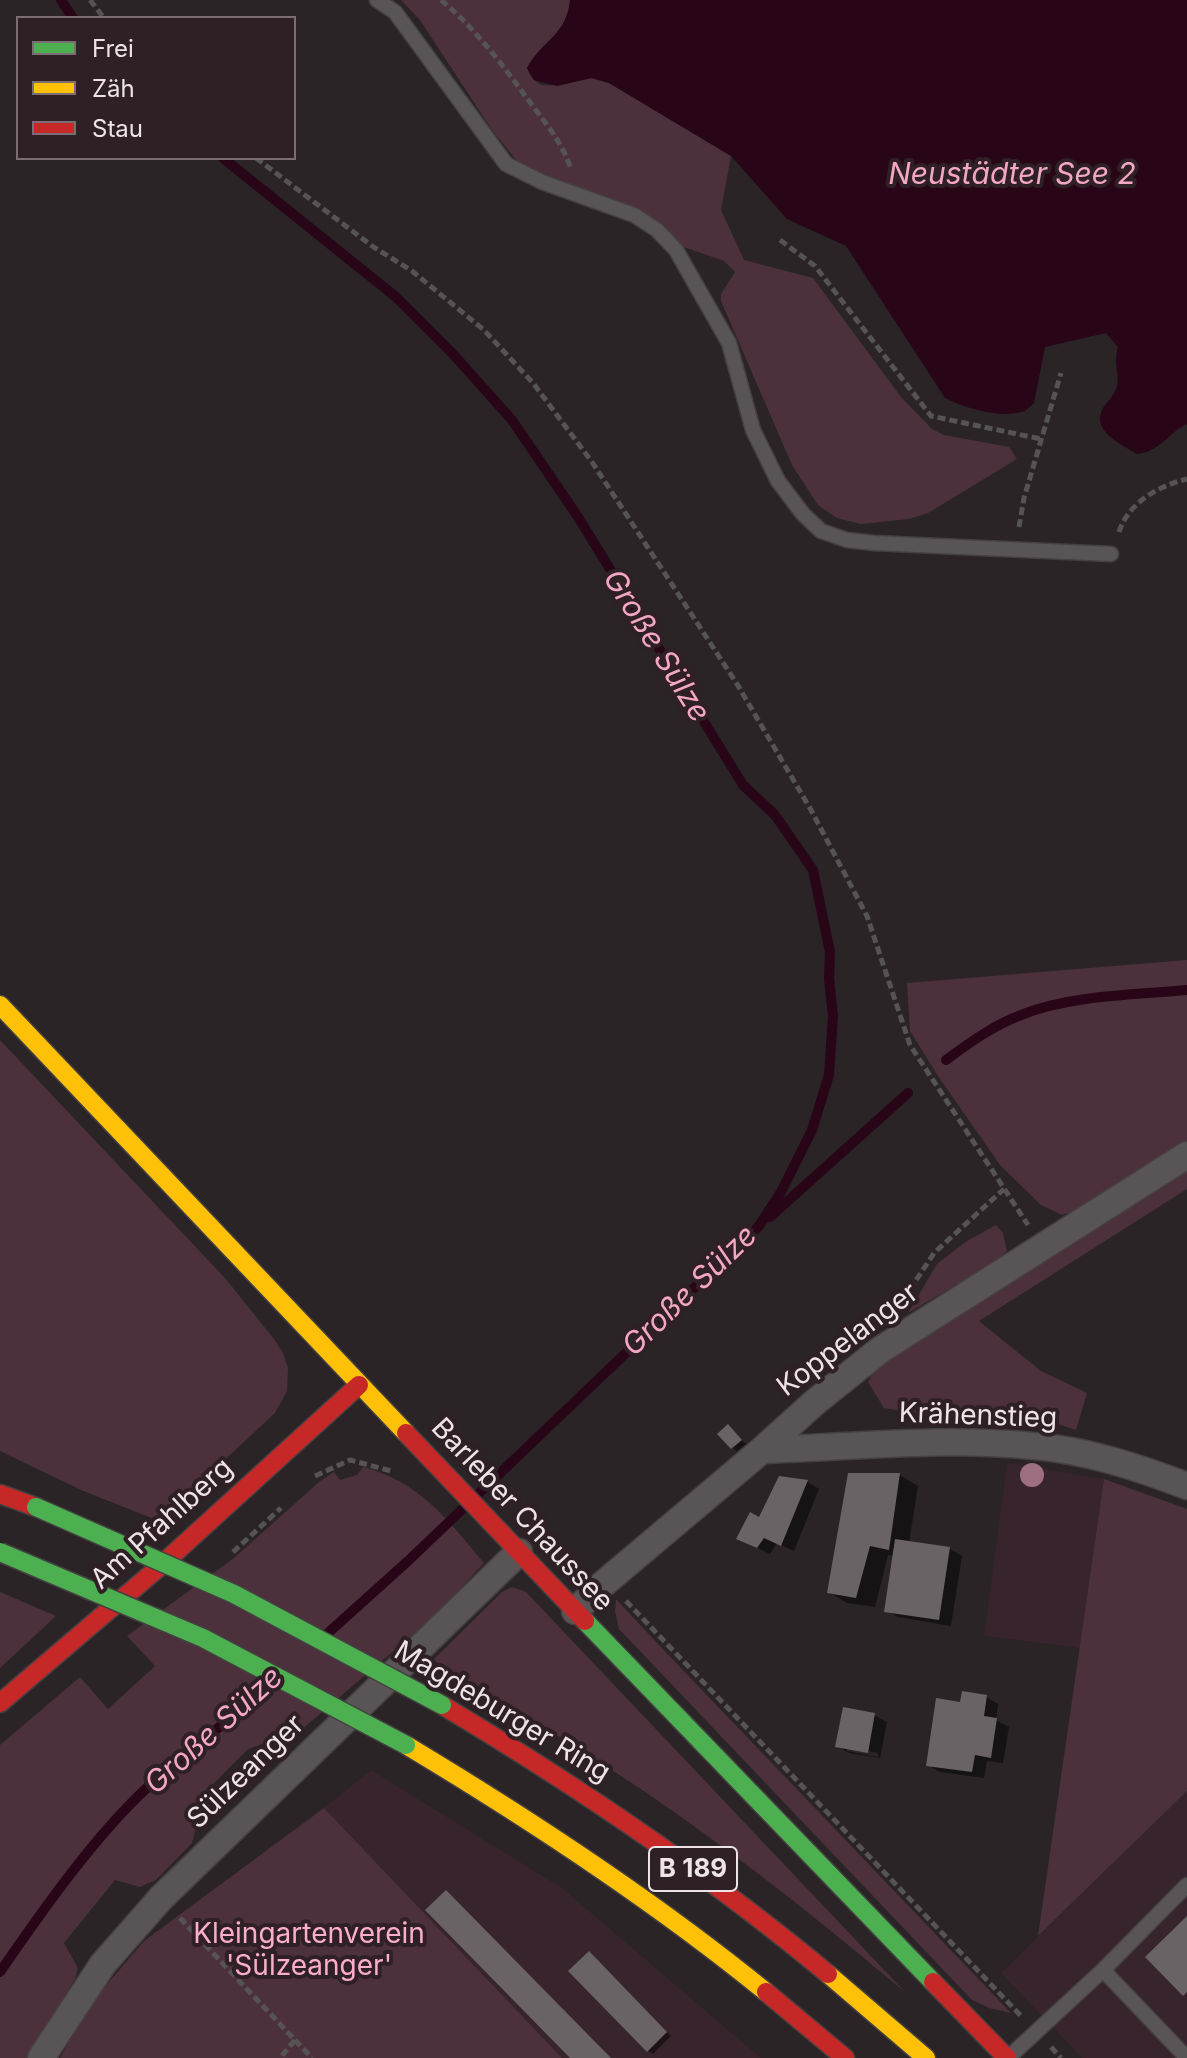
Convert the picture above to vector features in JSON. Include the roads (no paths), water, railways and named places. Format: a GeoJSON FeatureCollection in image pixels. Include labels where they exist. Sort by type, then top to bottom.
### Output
{"type":"FeatureCollection","features":[{"type":"Feature","properties":{"kind":"main road","name":"Barleber Chaussee"},"geometry":{"type":"LineString","coordinates":[[0,1005],[575,1611],[1007,2058]]}},
{"type":"Feature","properties":{"kind":"main road","name":"Am Pfahlberg"},"geometry":{"type":"LineString","coordinates":[[0,1703],[158,1568],[359,1385]]}},
{"type":"Feature","properties":{"kind":"main road","name":"Magdeburger Ring"},"geometry":{"type":"LineString","coordinates":[[0,1494],[234,1594],[442,1705],[560,1778],[671,1853],[812,1961],[926,2058]]}},
{"type":"Feature","properties":{"kind":"main road","name":"B 189"},"geometry":{"type":"LineString","coordinates":[[0,1552],[203,1638],[406,1745],[490,1795],[642,1898],[744,1974],[845,2058]]}},
{"type":"Feature","properties":{"kind":"street","name":"Koppelanger"},"geometry":{"type":"LineString","coordinates":[[575,1611],[814,1403],[880,1350],[1187,1155]]}},
{"type":"Feature","properties":{"kind":"street","name":"Krähenstieg"},"geometry":{"type":"LineString","coordinates":[[762,1450],[930,1444],[1033,1446],[1111,1460],[1187,1486]]}},
{"type":"Feature","properties":{"kind":"street","name":"Sülzeanger"},"geometry":{"type":"LineString","coordinates":[[41,2058],[103,1964],[161,1898],[519,1552]]}},
{"type":"Feature","properties":{"kind":"lane"},"geometry":{"type":"LineString","coordinates":[[377,0],[395,12],[506,164],[542,182],[634,215],[657,230],[676,250],[729,343],[753,430],[763,454],[790,498],[821,531],[833,537],[860,542],[1111,554]]}},
{"type":"Feature","properties":{"kind":"lane"},"geometry":{"type":"LineString","coordinates":[[1007,2058],[1103,1970],[1187,1885]]}},
{"type":"Feature","properties":{"kind":"lane"},"geometry":{"type":"LineString","coordinates":[[1103,1970],[1187,2058]]}},
{"type":"Feature","properties":{"kind":"water","name":"Neustädter See 2"},"geometry":{"type":"Polygon","coordinates":[[[570,0],[1187,0],[1187,424],[1158,446],[1137,454],[1109,436],[1100,416],[1118,382],[1118,347],[1106,333],[1045,347],[1034,403],[1025,411],[1005,414],[984,412],[945,398],[846,246],[787,219],[731,156],[609,83],[592,78],[557,86],[534,80],[527,68],[559,30],[570,0]]]}},
{"type":"Feature","properties":{"kind":"waterway","name":"Große Sülze"},"geometry":{"type":"LineString","coordinates":[[61,0],[72,16]]}},
{"type":"Feature","properties":{"kind":"waterway","name":"Große Sülze"},"geometry":{"type":"LineString","coordinates":[[225,160],[396,297],[512,420],[578,517],[743,785],[775,815],[813,870],[830,952],[833,1016],[829,1075],[812,1130],[781,1192],[759,1226],[408,1561],[328,1633]]}},
{"type":"Feature","properties":{"kind":"waterway"},"geometry":{"type":"LineString","coordinates":[[946,1060],[991,1029],[1040,1008],[1103,997],[1187,990]]}},
{"type":"Feature","properties":{"kind":"waterway"},"geometry":{"type":"LineString","coordinates":[[770,1217],[908,1093]]}},
{"type":"Feature","properties":{"kind":"waterway","name":"Große Sülze"},"geometry":{"type":"LineString","coordinates":[[0,1972],[70,1874],[110,1826],[164,1772],[268,1686]]}},
{"type":"Feature","properties":{"kind":"park label","name":"Kleingartenverein 'Sülzeanger'"},"geometry":{"type":"Point","coordinates":[309,1951]}}]}
